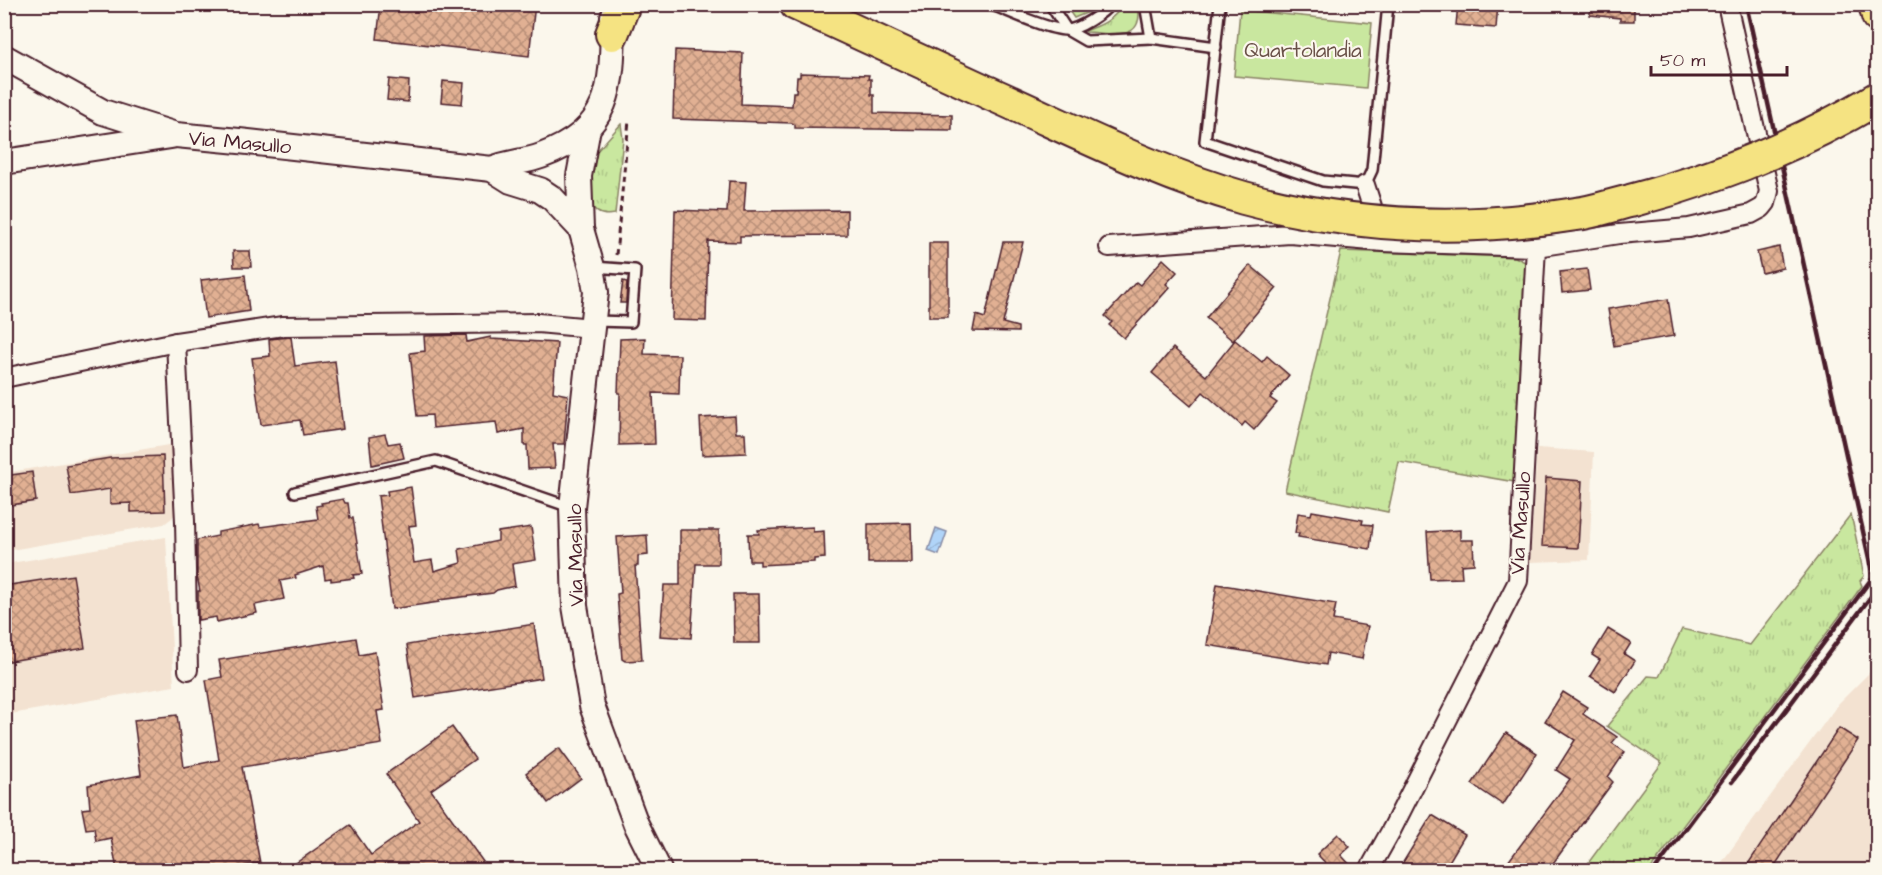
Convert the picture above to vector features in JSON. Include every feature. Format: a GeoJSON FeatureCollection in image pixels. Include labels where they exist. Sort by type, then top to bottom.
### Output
{"type":"FeatureCollection","features":[{"type":"Feature","properties":{"kind":"highway"},"geometry":{"type":"LineString","coordinates":[[612,19],[624,4]]}},
{"type":"Feature","properties":{"kind":"highway"},"geometry":{"type":"LineString","coordinates":[[796,4],[1169,172],[1244,197],[1327,216],[1417,225],[1483,224],[1577,214],[1652,195],[1745,165],[1809,135],[1878,98]]}},
{"type":"Feature","properties":{"kind":"highway"},"geometry":{"type":"LineString","coordinates":[[1875,4],[1878,16]]}},
{"type":"Feature","properties":{"kind":"main road","name":"Via Masullo"},"geometry":{"type":"LineString","coordinates":[[581,228],[579,176],[588,128],[607,99],[610,80],[612,19]]}},
{"type":"Feature","properties":{"kind":"main road","name":"Via Masullo"},"geometry":{"type":"LineString","coordinates":[[4,57],[103,112],[176,135],[492,169],[511,181],[540,190],[552,198],[581,228],[604,268],[596,291],[572,507],[575,606],[592,706],[636,824],[659,870]]}},
{"type":"Feature","properties":{"kind":"main road","name":"Via Masullo"},"geometry":{"type":"LineString","coordinates":[[492,169],[506,163],[530,160],[551,152],[588,128]]}},
{"type":"Feature","properties":{"kind":"main road"},"geometry":{"type":"LineString","coordinates":[[4,162],[176,135]]}},
{"type":"Feature","properties":{"kind":"street"},"geometry":{"type":"LineString","coordinates":[[1109,247],[1290,234],[1383,242],[1536,247],[1619,234],[1689,228],[1750,214],[1762,208],[1768,197],[1768,184],[1727,4]]}},
{"type":"Feature","properties":{"kind":"street"},"geometry":{"type":"LineString","coordinates":[[1365,185],[1383,242]]}},
{"type":"Feature","properties":{"kind":"street","name":"Via Masullo"},"geometry":{"type":"LineString","coordinates":[[1369,870],[1518,581],[1536,247]]}},
{"type":"Feature","properties":{"kind":"street"},"geometry":{"type":"LineString","coordinates":[[4,378],[176,342],[283,326],[592,324]]}},
{"type":"Feature","properties":{"kind":"street"},"geometry":{"type":"LineString","coordinates":[[176,342],[185,521],[188,670]]}},
{"type":"Feature","properties":{"kind":"lane"},"geometry":{"type":"LineString","coordinates":[[990,4],[1041,24],[1067,30],[1086,41],[1151,38],[1216,47]]}},
{"type":"Feature","properties":{"kind":"lane"},"geometry":{"type":"LineString","coordinates":[[1050,4],[1067,30]]}},
{"type":"Feature","properties":{"kind":"lane"},"geometry":{"type":"LineString","coordinates":[[1067,30],[1104,12],[1110,4]]}},
{"type":"Feature","properties":{"kind":"lane"},"geometry":{"type":"LineString","coordinates":[[1145,4],[1151,38]]}},
{"type":"Feature","properties":{"kind":"lane"},"geometry":{"type":"LineString","coordinates":[[1220,4],[1205,141],[1323,181],[1365,185],[1372,170],[1388,4]]}},
{"type":"Feature","properties":{"kind":"lane"},"geometry":{"type":"LineString","coordinates":[[592,324],[631,322],[635,270],[604,268]]}},
{"type":"Feature","properties":{"kind":"lane"},"geometry":{"type":"LineString","coordinates":[[295,492],[436,461],[572,507]]}},
{"type":"Feature","properties":{"kind":"path"},"geometry":{"type":"LineString","coordinates":[[604,268],[628,120]]}},
{"type":"Feature","properties":{"kind":"shaded area"},"geometry":{"type":"Polygon","coordinates":[[[174,444],[177,511],[164,524],[5,551],[5,473],[174,444]]]}},
{"type":"Feature","properties":{"kind":"shaded area"},"geometry":{"type":"Polygon","coordinates":[[[1537,448],[1594,452],[1589,560],[1530,562],[1537,448]]]}},
{"type":"Feature","properties":{"kind":"shaded area"},"geometry":{"type":"Polygon","coordinates":[[[166,537],[174,686],[5,715],[5,564],[166,537]]]}},
{"type":"Feature","properties":{"kind":"shaded area"},"geometry":{"type":"Polygon","coordinates":[[[1871,671],[1878,699],[1877,870],[1716,870],[1839,703],[1871,671]]]}},
{"type":"Feature","properties":{"kind":"green space"},"geometry":{"type":"Polygon","coordinates":[[[1065,5],[1099,5],[1074,18],[1065,5]]]}},
{"type":"Feature","properties":{"kind":"green space"},"geometry":{"type":"Polygon","coordinates":[[[1123,5],[1138,5],[1139,17],[1131,31],[1116,34],[1085,31],[1107,21],[1123,5]]]}},
{"type":"Feature","properties":{"kind":"green space","name":"Quartolandia"},"geometry":{"type":"Polygon","coordinates":[[[1240,10],[1372,23],[1366,88],[1234,76],[1240,10]]]}},
{"type":"Feature","properties":{"kind":"green space"},"geometry":{"type":"Polygon","coordinates":[[[621,124],[623,139],[615,214],[604,215],[592,205],[590,197],[590,159],[621,124]]]}},
{"type":"Feature","properties":{"kind":"green space"},"geometry":{"type":"Polygon","coordinates":[[[1341,251],[1515,257],[1527,263],[1515,482],[1399,462],[1388,512],[1285,491],[1341,251]]]}},
{"type":"Feature","properties":{"kind":"green space"},"geometry":{"type":"Polygon","coordinates":[[[1851,514],[1864,576],[1860,581],[1862,586],[1650,870],[1583,870],[1662,763],[1607,726],[1648,676],[1659,677],[1682,629],[1750,645],[1851,514]]]}},
{"type":"Feature","properties":{"kind":"water"},"geometry":{"type":"Polygon","coordinates":[[[936,528],[947,532],[939,555],[928,551],[936,528]]]}},
{"type":"Feature","properties":{"kind":"building"},"geometry":{"type":"Polygon","coordinates":[[[381,4],[535,4],[529,56],[377,39],[381,4]]]}},
{"type":"Feature","properties":{"kind":"building"},"geometry":{"type":"Polygon","coordinates":[[[1458,4],[1498,4],[1496,28],[1456,25],[1458,4]]]}},
{"type":"Feature","properties":{"kind":"building"},"geometry":{"type":"Polygon","coordinates":[[[1590,4],[1634,4],[1634,21],[1620,21],[1620,18],[1590,15],[1590,4]]]}},
{"type":"Feature","properties":{"kind":"building"},"geometry":{"type":"Polygon","coordinates":[[[675,50],[743,53],[741,104],[792,106],[793,92],[796,92],[797,77],[800,77],[800,73],[869,75],[871,95],[874,95],[874,113],[952,115],[952,130],[795,128],[792,123],[673,119],[675,50]]]}},
{"type":"Feature","properties":{"kind":"building"},"geometry":{"type":"Polygon","coordinates":[[[389,79],[409,81],[408,102],[387,100],[389,79]]]}},
{"type":"Feature","properties":{"kind":"building"},"geometry":{"type":"Polygon","coordinates":[[[443,81],[464,83],[462,104],[441,102],[443,81]]]}},
{"type":"Feature","properties":{"kind":"building"},"geometry":{"type":"Polygon","coordinates":[[[729,181],[746,182],[744,211],[847,210],[847,235],[740,236],[740,242],[708,241],[706,321],[672,320],[675,210],[727,212],[729,181]]]}},
{"type":"Feature","properties":{"kind":"building"},"geometry":{"type":"Polygon","coordinates":[[[1003,242],[1023,242],[1003,323],[1018,327],[1018,332],[973,331],[976,315],[985,318],[1003,242]]]}},
{"type":"Feature","properties":{"kind":"building"},"geometry":{"type":"Polygon","coordinates":[[[929,243],[948,243],[948,317],[929,317],[929,243]]]}},
{"type":"Feature","properties":{"kind":"building"},"geometry":{"type":"Polygon","coordinates":[[[1779,247],[1783,268],[1762,273],[1757,252],[1779,247]]]}},
{"type":"Feature","properties":{"kind":"building"},"geometry":{"type":"Polygon","coordinates":[[[233,251],[250,251],[251,267],[234,267],[233,251]]]}},
{"type":"Feature","properties":{"kind":"building"},"geometry":{"type":"Polygon","coordinates":[[[1163,259],[1177,272],[1166,284],[1170,287],[1124,338],[1109,325],[1112,322],[1105,316],[1136,282],[1140,285],[1163,259]]]}},
{"type":"Feature","properties":{"kind":"building"},"geometry":{"type":"Polygon","coordinates":[[[1250,265],[1277,288],[1233,341],[1206,318],[1250,265]]]}},
{"type":"Feature","properties":{"kind":"building"},"geometry":{"type":"Polygon","coordinates":[[[1587,269],[1590,290],[1562,293],[1560,272],[1587,269]]]}},
{"type":"Feature","properties":{"kind":"building"},"geometry":{"type":"Polygon","coordinates":[[[245,275],[249,311],[206,318],[201,280],[245,275]]]}},
{"type":"Feature","properties":{"kind":"building"},"geometry":{"type":"Polygon","coordinates":[[[623,281],[627,282],[626,303],[620,303],[623,281]]]}},
{"type":"Feature","properties":{"kind":"building"},"geometry":{"type":"Polygon","coordinates":[[[1668,299],[1674,336],[1614,346],[1608,309],[1668,299]]]}},
{"type":"Feature","properties":{"kind":"building"},"geometry":{"type":"Polygon","coordinates":[[[466,335],[467,342],[491,337],[491,339],[557,343],[553,392],[568,395],[564,444],[553,444],[555,468],[528,469],[524,429],[498,434],[496,422],[433,428],[432,415],[417,416],[410,353],[425,351],[424,336],[466,335]]]}},
{"type":"Feature","properties":{"kind":"building"},"geometry":{"type":"Polygon","coordinates":[[[291,337],[295,366],[335,361],[343,429],[303,435],[300,420],[261,425],[252,358],[270,356],[269,339],[291,337]]]}},
{"type":"Feature","properties":{"kind":"building"},"geometry":{"type":"Polygon","coordinates":[[[645,338],[644,354],[680,355],[679,394],[653,393],[655,444],[619,445],[620,339],[645,338]]]}},
{"type":"Feature","properties":{"kind":"building"},"geometry":{"type":"Polygon","coordinates":[[[1235,340],[1262,362],[1267,356],[1289,375],[1270,398],[1277,403],[1254,430],[1245,422],[1242,426],[1203,392],[1191,406],[1152,373],[1173,348],[1206,376],[1235,340]]]}},
{"type":"Feature","properties":{"kind":"building"},"geometry":{"type":"Polygon","coordinates":[[[735,416],[736,433],[745,433],[746,453],[702,455],[700,418],[735,416]]]}},
{"type":"Feature","properties":{"kind":"building"},"geometry":{"type":"Polygon","coordinates":[[[385,434],[388,444],[400,442],[404,458],[372,465],[369,437],[385,434]]]}},
{"type":"Feature","properties":{"kind":"building"},"geometry":{"type":"Polygon","coordinates":[[[163,456],[165,511],[131,512],[131,503],[110,504],[110,489],[71,495],[66,465],[110,458],[163,456]]]}},
{"type":"Feature","properties":{"kind":"building"},"geometry":{"type":"Polygon","coordinates":[[[32,472],[36,501],[4,506],[4,476],[32,472]]]}},
{"type":"Feature","properties":{"kind":"building"},"geometry":{"type":"Polygon","coordinates":[[[1546,478],[1582,481],[1578,548],[1542,546],[1546,478]]]}},
{"type":"Feature","properties":{"kind":"building"},"geometry":{"type":"Polygon","coordinates":[[[411,487],[416,525],[409,526],[414,563],[432,560],[434,571],[461,563],[459,549],[498,541],[498,532],[531,527],[536,560],[512,564],[515,586],[493,593],[392,609],[378,496],[388,495],[387,491],[411,487]]]}},
{"type":"Feature","properties":{"kind":"building"},"geometry":{"type":"Polygon","coordinates":[[[343,499],[345,503],[348,503],[350,518],[353,518],[362,574],[353,575],[354,578],[331,581],[331,578],[325,579],[323,566],[295,575],[296,578],[280,581],[284,599],[255,605],[257,613],[217,622],[216,617],[198,620],[198,591],[200,591],[197,576],[197,540],[218,536],[218,532],[259,524],[260,527],[318,519],[316,506],[343,499]]]}},
{"type":"Feature","properties":{"kind":"building"},"geometry":{"type":"Polygon","coordinates":[[[1312,511],[1363,520],[1362,524],[1373,525],[1370,549],[1298,537],[1299,533],[1295,533],[1298,513],[1311,515],[1312,511]]]}},
{"type":"Feature","properties":{"kind":"building"},"geometry":{"type":"Polygon","coordinates":[[[911,523],[912,563],[868,563],[868,524],[911,523]]]}},
{"type":"Feature","properties":{"kind":"building"},"geometry":{"type":"Polygon","coordinates":[[[813,527],[813,532],[824,531],[825,558],[814,559],[814,562],[760,565],[760,561],[749,561],[748,534],[759,534],[758,530],[813,527]]]}},
{"type":"Feature","properties":{"kind":"building"},"geometry":{"type":"Polygon","coordinates":[[[680,530],[719,530],[719,564],[696,564],[691,638],[660,636],[664,585],[680,585],[680,530]]]}},
{"type":"Feature","properties":{"kind":"building"},"geometry":{"type":"Polygon","coordinates":[[[1460,530],[1460,540],[1473,540],[1474,564],[1461,565],[1462,578],[1430,579],[1427,532],[1460,530]]]}},
{"type":"Feature","properties":{"kind":"building"},"geometry":{"type":"Polygon","coordinates":[[[647,535],[648,555],[638,556],[638,566],[635,566],[642,660],[625,661],[622,659],[617,594],[621,593],[617,537],[647,535]]]}},
{"type":"Feature","properties":{"kind":"building"},"geometry":{"type":"Polygon","coordinates":[[[73,575],[85,648],[4,662],[4,586],[73,575]]]}},
{"type":"Feature","properties":{"kind":"building"},"geometry":{"type":"Polygon","coordinates":[[[1217,584],[1336,604],[1333,620],[1368,626],[1362,659],[1328,653],[1326,665],[1207,645],[1217,584]]]}},
{"type":"Feature","properties":{"kind":"building"},"geometry":{"type":"Polygon","coordinates":[[[733,594],[759,594],[760,643],[734,643],[733,594]]]}},
{"type":"Feature","properties":{"kind":"building"},"geometry":{"type":"Polygon","coordinates":[[[534,624],[542,678],[415,698],[407,645],[534,624]]]}},
{"type":"Feature","properties":{"kind":"building"},"geometry":{"type":"Polygon","coordinates":[[[1608,629],[1631,643],[1624,654],[1635,661],[1615,692],[1590,676],[1600,660],[1592,655],[1608,629]]]}},
{"type":"Feature","properties":{"kind":"building"},"geometry":{"type":"Polygon","coordinates":[[[356,638],[359,655],[375,652],[384,710],[377,711],[382,744],[242,767],[260,863],[216,870],[117,870],[111,838],[96,841],[94,828],[86,829],[82,809],[90,808],[88,785],[141,775],[134,720],[177,715],[184,767],[219,760],[206,680],[222,677],[219,660],[356,638]]]}},
{"type":"Feature","properties":{"kind":"building"},"geometry":{"type":"Polygon","coordinates":[[[1563,692],[1587,707],[1583,714],[1617,737],[1612,743],[1625,752],[1608,777],[1613,782],[1548,870],[1502,870],[1570,779],[1556,770],[1575,740],[1545,721],[1563,692]]]}},
{"type":"Feature","properties":{"kind":"building"},"geometry":{"type":"Polygon","coordinates":[[[452,727],[475,759],[431,790],[489,870],[286,870],[350,825],[371,855],[419,821],[386,774],[452,727]]]}},
{"type":"Feature","properties":{"kind":"building"},"geometry":{"type":"Polygon","coordinates":[[[1839,728],[1858,740],[1772,870],[1744,870],[1839,728]]]}},
{"type":"Feature","properties":{"kind":"building"},"geometry":{"type":"Polygon","coordinates":[[[1506,733],[1537,753],[1503,805],[1472,784],[1506,733]]]}},
{"type":"Feature","properties":{"kind":"building"},"geometry":{"type":"Polygon","coordinates":[[[559,748],[581,778],[548,803],[526,773],[559,748]]]}},
{"type":"Feature","properties":{"kind":"building"},"geometry":{"type":"Polygon","coordinates":[[[1432,815],[1465,835],[1444,870],[1412,870],[1402,864],[1432,815]]]}},
{"type":"Feature","properties":{"kind":"building"},"geometry":{"type":"Polygon","coordinates":[[[1338,834],[1350,847],[1341,855],[1355,870],[1332,870],[1317,854],[1338,834]]]}},
{"type":"Feature","properties":{"kind":"railway"},"geometry":{"type":"LineString","coordinates":[[1746,4],[1878,599]]}},
{"type":"Feature","properties":{"kind":"railway"},"geometry":{"type":"LineString","coordinates":[[1655,870],[1875,574]]}},
{"type":"Feature","properties":{"kind":"railway"},"geometry":{"type":"LineString","coordinates":[[1732,782],[1878,587]]}}]}
